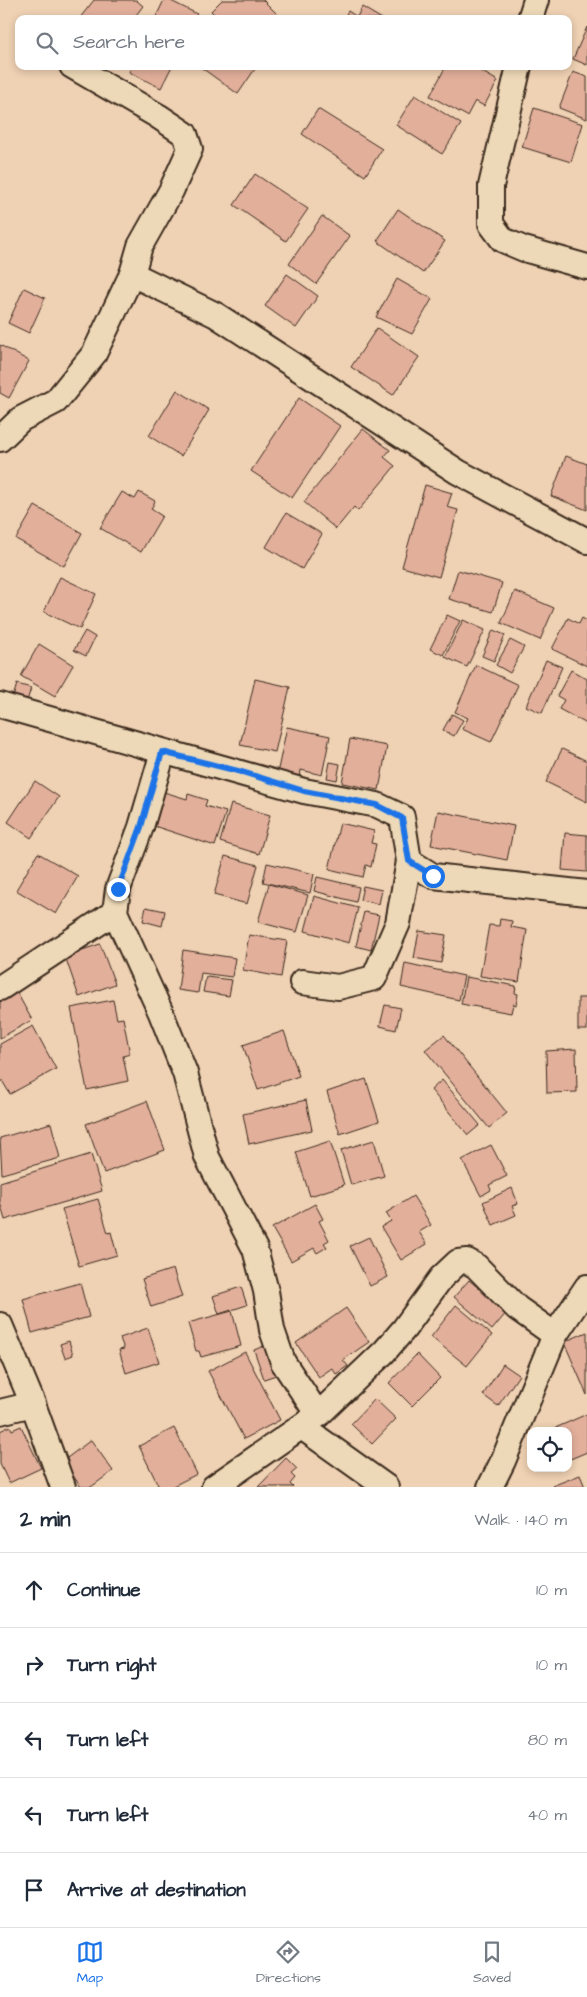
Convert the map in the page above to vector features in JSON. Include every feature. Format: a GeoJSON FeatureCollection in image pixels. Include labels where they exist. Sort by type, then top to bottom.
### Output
{"type":"FeatureCollection","features":[{"type":"Feature","properties":{"kind":"street"},"geometry":{"type":"LineString","coordinates":[[531,15],[536,0]]}},
{"type":"Feature","properties":{"kind":"street"},"geometry":{"type":"LineString","coordinates":[[0,439],[21,419],[56,401],[94,354],[132,274],[140,246],[171,191],[190,149],[185,134],[79,70]]}},
{"type":"Feature","properties":{"kind":"street"},"geometry":{"type":"LineString","coordinates":[[518,70],[491,186],[491,224],[503,240],[524,249],[587,268]]}},
{"type":"Feature","properties":{"kind":"street"},"geometry":{"type":"LineString","coordinates":[[132,274],[216,315],[458,472],[587,541]]}},
{"type":"Feature","properties":{"kind":"street"},"geometry":{"type":"LineString","coordinates":[[0,705],[304,791],[377,805],[402,818],[409,861],[398,923],[374,978],[338,987],[302,982]]}},
{"type":"Feature","properties":{"kind":"street"},"geometry":{"type":"LineString","coordinates":[[162,752],[141,827],[118,889],[115,912],[161,1013],[185,1073],[207,1157],[255,1249],[266,1291],[272,1330],[283,1362],[310,1421],[386,1487]]}},
{"type":"Feature","properties":{"kind":"street"},"geometry":{"type":"LineString","coordinates":[[409,861],[433,876],[587,893]]}},
{"type":"Feature","properties":{"kind":"street"},"geometry":{"type":"LineString","coordinates":[[0,988],[115,912]]}},
{"type":"Feature","properties":{"kind":"street"},"geometry":{"type":"LineString","coordinates":[[214,1487],[310,1421],[384,1352],[404,1329],[441,1278],[458,1262],[467,1261],[476,1266],[517,1308],[555,1336]]}},
{"type":"Feature","properties":{"kind":"street"},"geometry":{"type":"LineString","coordinates":[[490,1487],[503,1461],[555,1336],[587,1287]]}},
{"type":"Feature","properties":{"kind":"street"},"geometry":{"type":"LineString","coordinates":[[0,1325],[33,1404],[63,1487]]}},
{"type":"Feature","properties":{"kind":"street"},"geometry":{"type":"LineString","coordinates":[[0,1412],[33,1404]]}},
{"type":"Feature","properties":{"kind":"building"},"geometry":{"type":"Polygon","coordinates":[[[94,0],[136,0],[143,6],[136,15],[82,15],[94,0]]]}},
{"type":"Feature","properties":{"kind":"building"},"geometry":{"type":"Polygon","coordinates":[[[164,0],[169,0],[197,14],[197,15],[157,15],[164,0]]]}},
{"type":"Feature","properties":{"kind":"building"},"geometry":{"type":"Polygon","coordinates":[[[222,0],[263,0],[278,15],[215,15],[211,11],[222,0]]]}},
{"type":"Feature","properties":{"kind":"building"},"geometry":{"type":"Polygon","coordinates":[[[362,7],[375,15],[358,15],[362,7]]]}},
{"type":"Feature","properties":{"kind":"building"},"geometry":{"type":"Polygon","coordinates":[[[348,11],[354,15],[346,15],[348,11]]]}},
{"type":"Feature","properties":{"kind":"building"},"geometry":{"type":"Polygon","coordinates":[[[587,27],[587,65],[573,59],[587,27]]]}},
{"type":"Feature","properties":{"kind":"building"},"geometry":{"type":"Polygon","coordinates":[[[130,70],[170,70],[161,88],[129,72],[130,70]]]}},
{"type":"Feature","properties":{"kind":"building"},"geometry":{"type":"Polygon","coordinates":[[[205,70],[254,70],[238,94],[205,70]]]}},
{"type":"Feature","properties":{"kind":"building"},"geometry":{"type":"Polygon","coordinates":[[[444,70],[479,70],[498,81],[484,106],[475,101],[467,116],[430,96],[444,70]]]}},
{"type":"Feature","properties":{"kind":"building"},"geometry":{"type":"Polygon","coordinates":[[[573,72],[587,77],[587,119],[559,108],[573,72]]]}},
{"type":"Feature","properties":{"kind":"building"},"geometry":{"type":"Polygon","coordinates":[[[415,95],[461,124],[442,154],[396,125],[415,95]]]}},
{"type":"Feature","properties":{"kind":"building"},"geometry":{"type":"Polygon","coordinates":[[[534,108],[583,124],[571,162],[522,147],[534,108]]]}},
{"type":"Feature","properties":{"kind":"building"},"geometry":{"type":"Polygon","coordinates":[[[318,109],[382,149],[365,176],[302,134],[318,109]]]}},
{"type":"Feature","properties":{"kind":"building"},"geometry":{"type":"Polygon","coordinates":[[[255,174],[308,209],[286,241],[234,205],[255,174]]]}},
{"type":"Feature","properties":{"kind":"building"},"geometry":{"type":"Polygon","coordinates":[[[398,209],[445,241],[423,273],[377,241],[398,209]]]}},
{"type":"Feature","properties":{"kind":"building"},"geometry":{"type":"Polygon","coordinates":[[[322,216],[350,236],[316,284],[289,264],[322,216]]]}},
{"type":"Feature","properties":{"kind":"building"},"geometry":{"type":"Polygon","coordinates":[[[287,274],[318,296],[296,328],[265,306],[287,274]]]}},
{"type":"Feature","properties":{"kind":"building"},"geometry":{"type":"Polygon","coordinates":[[[397,279],[432,299],[412,334],[376,317],[397,279]]]}},
{"type":"Feature","properties":{"kind":"building"},"geometry":{"type":"Polygon","coordinates":[[[24,288],[45,298],[29,333],[8,323],[24,288]]]}},
{"type":"Feature","properties":{"kind":"building"},"geometry":{"type":"Polygon","coordinates":[[[377,328],[419,357],[393,395],[351,367],[377,328]]]}},
{"type":"Feature","properties":{"kind":"building"},"geometry":{"type":"Polygon","coordinates":[[[0,345],[29,361],[9,398],[0,393],[0,345]]]}},
{"type":"Feature","properties":{"kind":"building"},"geometry":{"type":"Polygon","coordinates":[[[177,390],[209,410],[181,456],[149,436],[177,390]]]}},
{"type":"Feature","properties":{"kind":"building"},"geometry":{"type":"Polygon","coordinates":[[[299,398],[340,426],[292,498],[251,471],[299,398]]]}},
{"type":"Feature","properties":{"kind":"building"},"geometry":{"type":"Polygon","coordinates":[[[363,429],[390,450],[384,457],[395,466],[358,511],[354,507],[336,529],[304,502],[363,429]]]}},
{"type":"Feature","properties":{"kind":"building"},"geometry":{"type":"Polygon","coordinates":[[[566,456],[587,464],[587,510],[551,496],[566,456]]]}},
{"type":"Feature","properties":{"kind":"building"},"geometry":{"type":"Polygon","coordinates":[[[425,485],[452,493],[447,507],[458,510],[439,577],[402,567],[425,485]]]}},
{"type":"Feature","properties":{"kind":"building"},"geometry":{"type":"Polygon","coordinates":[[[122,492],[135,499],[139,492],[155,501],[151,509],[162,516],[141,552],[100,528],[122,492]]]}},
{"type":"Feature","properties":{"kind":"building"},"geometry":{"type":"Polygon","coordinates":[[[35,506],[82,533],[64,566],[16,539],[35,506]]]}},
{"type":"Feature","properties":{"kind":"building"},"geometry":{"type":"Polygon","coordinates":[[[286,513],[322,534],[302,569],[266,547],[286,513]]]}},
{"type":"Feature","properties":{"kind":"building"},"geometry":{"type":"Polygon","coordinates":[[[458,570],[502,583],[493,612],[449,599],[458,570]]]}},
{"type":"Feature","properties":{"kind":"building"},"geometry":{"type":"Polygon","coordinates":[[[60,577],[96,594],[80,629],[44,612],[60,577]]]}},
{"type":"Feature","properties":{"kind":"building"},"geometry":{"type":"Polygon","coordinates":[[[515,591],[554,608],[540,640],[501,623],[515,591]]]}},
{"type":"Feature","properties":{"kind":"building"},"geometry":{"type":"Polygon","coordinates":[[[447,615],[460,621],[443,655],[430,649],[447,615]]]}},
{"type":"Feature","properties":{"kind":"building"},"geometry":{"type":"Polygon","coordinates":[[[568,618],[579,624],[582,618],[587,621],[587,666],[552,649],[568,618]]]}},
{"type":"Feature","properties":{"kind":"building"},"geometry":{"type":"Polygon","coordinates":[[[463,620],[485,630],[467,667],[445,657],[463,620]]]}},
{"type":"Feature","properties":{"kind":"building"},"geometry":{"type":"Polygon","coordinates":[[[493,630],[505,635],[494,661],[482,656],[493,630]]]}},
{"type":"Feature","properties":{"kind":"building"},"geometry":{"type":"Polygon","coordinates":[[[85,631],[95,637],[86,656],[74,650],[85,631]]]}},
{"type":"Feature","properties":{"kind":"building"},"geometry":{"type":"Polygon","coordinates":[[[510,640],[524,647],[510,673],[496,665],[510,640]]]}},
{"type":"Feature","properties":{"kind":"building"},"geometry":{"type":"Polygon","coordinates":[[[39,644],[73,665],[55,696],[21,676],[39,644]]]}},
{"type":"Feature","properties":{"kind":"building"},"geometry":{"type":"Polygon","coordinates":[[[546,660],[562,667],[542,713],[526,706],[546,660]]]}},
{"type":"Feature","properties":{"kind":"building"},"geometry":{"type":"Polygon","coordinates":[[[476,665],[518,685],[491,742],[462,729],[468,718],[455,712],[476,665]]]}},
{"type":"Feature","properties":{"kind":"building"},"geometry":{"type":"Polygon","coordinates":[[[571,670],[587,679],[587,724],[559,709],[564,700],[557,696],[571,670]]]}},
{"type":"Feature","properties":{"kind":"building"},"geometry":{"type":"Polygon","coordinates":[[[255,679],[290,687],[275,752],[240,745],[255,679]]]}},
{"type":"Feature","properties":{"kind":"building"},"geometry":{"type":"Polygon","coordinates":[[[17,684],[31,688],[27,701],[13,697],[17,684]]]}},
{"type":"Feature","properties":{"kind":"building"},"geometry":{"type":"Polygon","coordinates":[[[452,714],[463,720],[454,736],[443,730],[452,714]]]}},
{"type":"Feature","properties":{"kind":"building"},"geometry":{"type":"Polygon","coordinates":[[[287,727],[330,736],[322,775],[301,770],[300,779],[277,774],[287,727]]]}},
{"type":"Feature","properties":{"kind":"building"},"geometry":{"type":"Polygon","coordinates":[[[350,739],[387,746],[379,790],[342,783],[350,739]]]}},
{"type":"Feature","properties":{"kind":"building"},"geometry":{"type":"Polygon","coordinates":[[[562,749],[587,761],[587,802],[546,782],[562,749]]]}},
{"type":"Feature","properties":{"kind":"building"},"geometry":{"type":"Polygon","coordinates":[[[330,762],[340,764],[337,780],[327,778],[330,762]]]}},
{"type":"Feature","properties":{"kind":"building"},"geometry":{"type":"Polygon","coordinates":[[[35,781],[59,797],[31,838],[8,822],[35,781]]]}},
{"type":"Feature","properties":{"kind":"building"},"geometry":{"type":"Polygon","coordinates":[[[164,792],[187,799],[188,794],[207,800],[205,806],[226,812],[215,846],[154,826],[164,792]]]}},
{"type":"Feature","properties":{"kind":"building"},"geometry":{"type":"Polygon","coordinates":[[[231,804],[270,815],[259,854],[220,842],[231,804]]]}},
{"type":"Feature","properties":{"kind":"building"},"geometry":{"type":"Polygon","coordinates":[[[438,811],[514,826],[507,860],[431,845],[438,811]]]}},
{"type":"Feature","properties":{"kind":"building"},"geometry":{"type":"Polygon","coordinates":[[[340,823],[374,831],[371,843],[376,844],[371,867],[366,865],[363,877],[329,869],[340,823]]]}},
{"type":"Feature","properties":{"kind":"building"},"geometry":{"type":"Polygon","coordinates":[[[565,833],[587,835],[587,872],[562,870],[565,833]]]}},
{"type":"Feature","properties":{"kind":"building"},"geometry":{"type":"Polygon","coordinates":[[[38,853],[78,876],[56,914],[16,890],[38,853]]]}},
{"type":"Feature","properties":{"kind":"building"},"geometry":{"type":"Polygon","coordinates":[[[225,856],[258,865],[247,904],[214,895],[225,856]]]}},
{"type":"Feature","properties":{"kind":"building"},"geometry":{"type":"Polygon","coordinates":[[[267,863],[314,874],[310,893],[263,882],[267,863]]]}},
{"type":"Feature","properties":{"kind":"building"},"geometry":{"type":"Polygon","coordinates":[[[317,877],[359,887],[356,902],[314,891],[317,877]]]}},
{"type":"Feature","properties":{"kind":"building"},"geometry":{"type":"Polygon","coordinates":[[[269,884],[308,895],[297,932],[258,922],[269,884]]]}},
{"type":"Feature","properties":{"kind":"building"},"geometry":{"type":"Polygon","coordinates":[[[363,886],[382,890],[379,904],[360,900],[363,886]]]}},
{"type":"Feature","properties":{"kind":"building"},"geometry":{"type":"Polygon","coordinates":[[[314,896],[358,908],[349,943],[305,931],[314,896]]]}},
{"type":"Feature","properties":{"kind":"building"},"geometry":{"type":"Polygon","coordinates":[[[146,907],[165,911],[162,926],[143,921],[146,907]]]}},
{"type":"Feature","properties":{"kind":"building"},"geometry":{"type":"Polygon","coordinates":[[[364,912],[379,915],[371,950],[356,946],[364,912]]]}},
{"type":"Feature","properties":{"kind":"building"},"geometry":{"type":"Polygon","coordinates":[[[500,919],[512,921],[511,927],[527,930],[519,982],[480,976],[489,925],[499,926],[500,919]]]}},
{"type":"Feature","properties":{"kind":"building"},"geometry":{"type":"Polygon","coordinates":[[[419,931],[446,935],[441,963],[414,958],[419,931]]]}},
{"type":"Feature","properties":{"kind":"building"},"geometry":{"type":"Polygon","coordinates":[[[249,935],[287,941],[281,977],[243,970],[249,935]]]}},
{"type":"Feature","properties":{"kind":"building"},"geometry":{"type":"Polygon","coordinates":[[[100,944],[115,984],[79,997],[65,956],[100,944]]]}},
{"type":"Feature","properties":{"kind":"building"},"geometry":{"type":"Polygon","coordinates":[[[183,950],[235,958],[232,977],[201,973],[198,993],[178,990],[183,950]]]}},
{"type":"Feature","properties":{"kind":"building"},"geometry":{"type":"Polygon","coordinates":[[[405,963],[464,976],[459,1000],[401,987],[405,963]]]}},
{"type":"Feature","properties":{"kind":"building"},"geometry":{"type":"Polygon","coordinates":[[[206,977],[232,980],[229,996],[203,992],[206,977]]]}},
{"type":"Feature","properties":{"kind":"building"},"geometry":{"type":"Polygon","coordinates":[[[466,977],[516,986],[515,993],[518,994],[516,1005],[513,1004],[511,1013],[461,1004],[466,977]]]}},
{"type":"Feature","properties":{"kind":"building"},"geometry":{"type":"Polygon","coordinates":[[[16,991],[32,1020],[0,1038],[0,1001],[16,991]]]}},
{"type":"Feature","properties":{"kind":"building"},"geometry":{"type":"Polygon","coordinates":[[[578,998],[587,998],[587,1030],[578,1030],[578,998]]]}},
{"type":"Feature","properties":{"kind":"building"},"geometry":{"type":"Polygon","coordinates":[[[113,1000],[117,1019],[123,1018],[130,1054],[123,1056],[128,1081],[87,1090],[71,1008],[113,1000]]]}},
{"type":"Feature","properties":{"kind":"building"},"geometry":{"type":"Polygon","coordinates":[[[385,1005],[401,1008],[396,1030],[380,1026],[385,1005]]]}},
{"type":"Feature","properties":{"kind":"building"},"geometry":{"type":"Polygon","coordinates":[[[33,1026],[56,1069],[10,1094],[0,1077],[0,1044],[33,1026]]]}},
{"type":"Feature","properties":{"kind":"building"},"geometry":{"type":"Polygon","coordinates":[[[284,1031],[299,1076],[258,1090],[243,1045],[284,1031]]]}},
{"type":"Feature","properties":{"kind":"building"},"geometry":{"type":"Polygon","coordinates":[[[444,1035],[507,1113],[489,1128],[425,1050],[444,1035]]]}},
{"type":"Feature","properties":{"kind":"building"},"geometry":{"type":"Polygon","coordinates":[[[576,1049],[577,1092],[547,1093],[546,1051],[576,1049]]]}},
{"type":"Feature","properties":{"kind":"building"},"geometry":{"type":"Polygon","coordinates":[[[366,1079],[379,1121],[340,1134],[327,1092],[366,1079]]]}},
{"type":"Feature","properties":{"kind":"building"},"geometry":{"type":"Polygon","coordinates":[[[442,1080],[480,1125],[468,1135],[431,1090],[442,1080]]]}},
{"type":"Feature","properties":{"kind":"building"},"geometry":{"type":"Polygon","coordinates":[[[306,1100],[312,1130],[249,1144],[243,1114],[306,1100]]]}},
{"type":"Feature","properties":{"kind":"building"},"geometry":{"type":"Polygon","coordinates":[[[147,1101],[165,1150],[104,1173],[86,1124],[147,1101]]]}},
{"type":"Feature","properties":{"kind":"building"},"geometry":{"type":"Polygon","coordinates":[[[51,1123],[60,1158],[2,1174],[0,1138],[51,1123]]]}},
{"type":"Feature","properties":{"kind":"building"},"geometry":{"type":"Polygon","coordinates":[[[374,1140],[384,1176],[351,1185],[341,1150],[374,1140]]]}},
{"type":"Feature","properties":{"kind":"building"},"geometry":{"type":"Polygon","coordinates":[[[330,1141],[344,1185],[310,1196],[296,1152],[330,1141]]]}},
{"type":"Feature","properties":{"kind":"building"},"geometry":{"type":"Polygon","coordinates":[[[491,1145],[507,1176],[489,1185],[491,1190],[481,1196],[462,1160],[491,1145]]]}},
{"type":"Feature","properties":{"kind":"building"},"geometry":{"type":"Polygon","coordinates":[[[91,1154],[102,1191],[5,1220],[0,1202],[0,1182],[91,1154]]]}},
{"type":"Feature","properties":{"kind":"building"},"geometry":{"type":"Polygon","coordinates":[[[512,1188],[518,1204],[512,1206],[516,1215],[493,1225],[483,1202],[512,1188]]]}},
{"type":"Feature","properties":{"kind":"building"},"geometry":{"type":"Polygon","coordinates":[[[413,1196],[431,1225],[419,1232],[427,1244],[401,1260],[381,1227],[391,1221],[386,1213],[413,1196]]]}},
{"type":"Feature","properties":{"kind":"building"},"geometry":{"type":"Polygon","coordinates":[[[98,1199],[108,1233],[111,1232],[117,1255],[79,1266],[62,1209],[98,1199]]]}},
{"type":"Feature","properties":{"kind":"building"},"geometry":{"type":"Polygon","coordinates":[[[315,1204],[323,1219],[319,1221],[329,1240],[324,1243],[327,1247],[317,1253],[314,1248],[291,1261],[272,1228],[315,1204]]]}},
{"type":"Feature","properties":{"kind":"building"},"geometry":{"type":"Polygon","coordinates":[[[369,1237],[388,1277],[370,1286],[350,1246],[369,1237]]]}},
{"type":"Feature","properties":{"kind":"building"},"geometry":{"type":"Polygon","coordinates":[[[173,1269],[182,1297],[151,1307],[142,1279],[173,1269]]]}},
{"type":"Feature","properties":{"kind":"building"},"geometry":{"type":"Polygon","coordinates":[[[469,1280],[507,1312],[492,1330],[454,1297],[469,1280]]]}},
{"type":"Feature","properties":{"kind":"building"},"geometry":{"type":"Polygon","coordinates":[[[80,1283],[89,1317],[32,1333],[23,1299],[80,1283]]]}},
{"type":"Feature","properties":{"kind":"building"},"geometry":{"type":"Polygon","coordinates":[[[241,1287],[247,1305],[219,1314],[213,1296],[241,1287]]]}},
{"type":"Feature","properties":{"kind":"building"},"geometry":{"type":"Polygon","coordinates":[[[456,1305],[492,1335],[467,1366],[431,1337],[456,1305]]]}},
{"type":"Feature","properties":{"kind":"building"},"geometry":{"type":"Polygon","coordinates":[[[346,1308],[369,1342],[343,1360],[348,1366],[336,1374],[332,1368],[319,1377],[296,1343],[346,1308]]]}},
{"type":"Feature","properties":{"kind":"building"},"geometry":{"type":"Polygon","coordinates":[[[232,1311],[241,1346],[201,1357],[199,1351],[196,1351],[188,1323],[232,1311]]]}},
{"type":"Feature","properties":{"kind":"building"},"geometry":{"type":"Polygon","coordinates":[[[148,1328],[159,1362],[126,1373],[119,1350],[124,1349],[120,1338],[148,1328]]]}},
{"type":"Feature","properties":{"kind":"building"},"geometry":{"type":"Polygon","coordinates":[[[587,1332],[587,1395],[564,1342],[587,1332]]]}},
{"type":"Feature","properties":{"kind":"building"},"geometry":{"type":"Polygon","coordinates":[[[69,1341],[73,1355],[65,1358],[60,1344],[69,1341]]]}},
{"type":"Feature","properties":{"kind":"building"},"geometry":{"type":"Polygon","coordinates":[[[269,1344],[279,1374],[264,1379],[254,1350],[269,1344]]]}},
{"type":"Feature","properties":{"kind":"building"},"geometry":{"type":"Polygon","coordinates":[[[245,1352],[280,1420],[244,1439],[208,1371],[245,1352]]]}},
{"type":"Feature","properties":{"kind":"building"},"geometry":{"type":"Polygon","coordinates":[[[417,1354],[440,1378],[412,1406],[389,1383],[417,1354]]]}},
{"type":"Feature","properties":{"kind":"building"},"geometry":{"type":"Polygon","coordinates":[[[503,1364],[519,1375],[498,1406],[483,1395],[503,1364]]]}},
{"type":"Feature","properties":{"kind":"building"},"geometry":{"type":"Polygon","coordinates":[[[375,1399],[396,1419],[372,1444],[351,1424],[375,1399]]]}},
{"type":"Feature","properties":{"kind":"building"},"geometry":{"type":"Polygon","coordinates":[[[587,1414],[587,1452],[572,1458],[572,1427],[558,1427],[587,1414]]]}},
{"type":"Feature","properties":{"kind":"building"},"geometry":{"type":"Polygon","coordinates":[[[10,1426],[12,1430],[21,1426],[41,1468],[9,1483],[0,1464],[0,1431],[10,1426]]]}},
{"type":"Feature","properties":{"kind":"building"},"geometry":{"type":"Polygon","coordinates":[[[174,1428],[197,1474],[171,1487],[159,1487],[139,1446],[174,1428]]]}},
{"type":"Feature","properties":{"kind":"building"},"geometry":{"type":"Polygon","coordinates":[[[91,1440],[113,1471],[91,1487],[81,1487],[63,1461],[91,1440]]]}},
{"type":"Feature","properties":{"kind":"building"},"geometry":{"type":"Polygon","coordinates":[[[286,1458],[297,1469],[291,1474],[295,1478],[290,1484],[293,1487],[258,1487],[286,1458]]]}},
{"type":"Feature","properties":{"kind":"building"},"geometry":{"type":"Polygon","coordinates":[[[580,1475],[585,1487],[552,1486],[580,1475]]]}},
{"type":"Feature","properties":{"kind":"route"},"geometry":{"type":"LineString","coordinates":[[118,889],[141,827],[162,752],[242,772],[304,791],[377,805],[402,818],[409,861],[433,876]]}}]}
